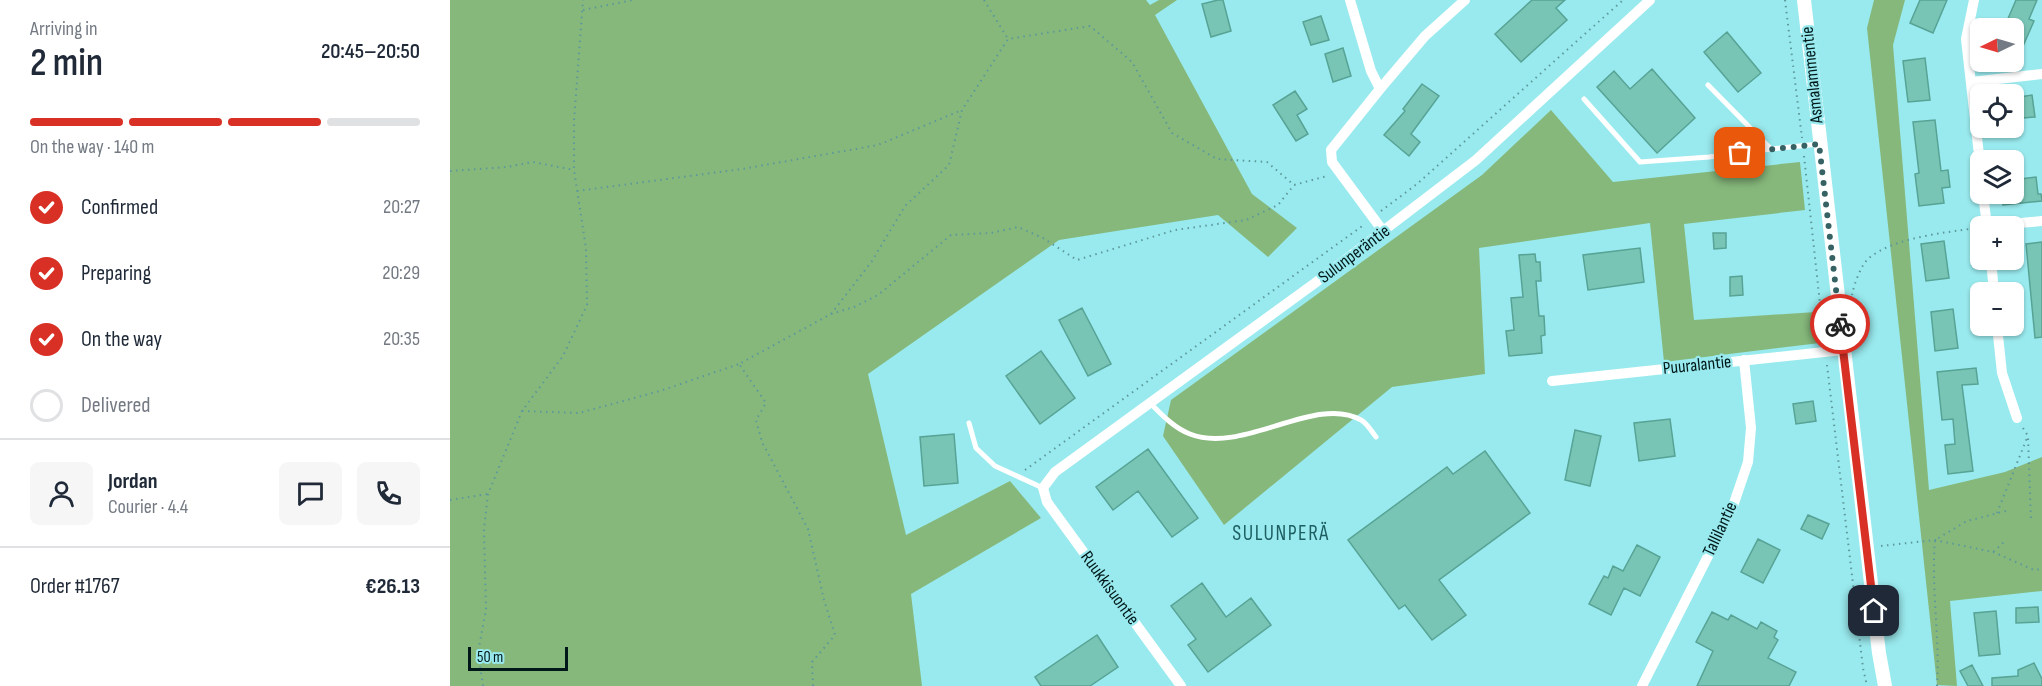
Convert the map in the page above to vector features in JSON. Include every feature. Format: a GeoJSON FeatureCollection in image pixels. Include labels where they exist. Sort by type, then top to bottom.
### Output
{"type":"FeatureCollection","features":[{"type":"Feature","properties":{"kind":"street"},"geometry":{"type":"LineString","coordinates":[[1350,0],[1371,71],[1380,89]]}},
{"type":"Feature","properties":{"kind":"street"},"geometry":{"type":"LineString","coordinates":[[1383,231],[1332,162],[1331,150],[1425,36],[1465,0]]}},
{"type":"Feature","properties":{"kind":"street","name":"Sulunperäntie"},"geometry":{"type":"LineString","coordinates":[[1043,488],[1055,472],[1148,402],[1315,283],[1476,160],[1650,0]]}},
{"type":"Feature","properties":{"kind":"street","name":"Asmalammentie"},"geometry":{"type":"LineString","coordinates":[[1804,0],[1866,548],[1885,686]]}},
{"type":"Feature","properties":{"kind":"street"},"geometry":{"type":"LineString","coordinates":[[1974,0],[1966,39],[1978,150]]}},
{"type":"Feature","properties":{"kind":"street"},"geometry":{"type":"LineString","coordinates":[[1971,82],[2042,74]]}},
{"type":"Feature","properties":{"kind":"street"},"geometry":{"type":"LineString","coordinates":[[2024,223],[2042,221]]}},
{"type":"Feature","properties":{"kind":"street"},"geometry":{"type":"LineString","coordinates":[[1998,336],[2002,373],[2017,418]]}},
{"type":"Feature","properties":{"kind":"street","name":"Puuralantie"},"geometry":{"type":"LineString","coordinates":[[1552,381],[1843,350]]}},
{"type":"Feature","properties":{"kind":"street","name":"Tallilantie"},"geometry":{"type":"LineString","coordinates":[[1642,686],[1732,509],[1748,462],[1751,428],[1744,360]]}},
{"type":"Feature","properties":{"kind":"street","name":"Ruukkisuontie"},"geometry":{"type":"LineString","coordinates":[[1043,488],[1047,502],[1181,686]]}},
{"type":"Feature","properties":{"kind":"lane"},"geometry":{"type":"LineString","coordinates":[[1708,85],[1771,149]]}},
{"type":"Feature","properties":{"kind":"lane"},"geometry":{"type":"LineString","coordinates":[[1584,99],[1640,162],[1819,144]]}},
{"type":"Feature","properties":{"kind":"lane"},"geometry":{"type":"LineString","coordinates":[[1148,402],[1167,419],[1190,434],[1214,439],[1254,433],[1317,415],[1345,414],[1363,421],[1376,437]]}},
{"type":"Feature","properties":{"kind":"lane"},"geometry":{"type":"LineString","coordinates":[[969,423],[976,448],[995,466],[1043,488]]}},
{"type":"Feature","properties":{"kind":"path"},"geometry":{"type":"LineString","coordinates":[[483,686],[478,652],[486,610],[484,529],[488,494],[522,411],[563,356],[587,305],[586,249],[574,171],[574,121],[584,0]]}},
{"type":"Feature","properties":{"kind":"path"},"geometry":{"type":"LineString","coordinates":[[583,10],[633,0]]}},
{"type":"Feature","properties":{"kind":"path"},"geometry":{"type":"LineString","coordinates":[[984,0],[1008,39]]}},
{"type":"Feature","properties":{"kind":"path","name":"Sulunperäntie"},"geometry":{"type":"LineString","coordinates":[[1017,476],[1417,184],[1623,0]]}},
{"type":"Feature","properties":{"kind":"path"},"geometry":{"type":"LineString","coordinates":[[831,314],[872,261],[905,206],[949,165],[962,110],[1008,39],[1090,26],[1132,62],[1172,133],[1217,159],[1267,162],[1294,184]]}},
{"type":"Feature","properties":{"kind":"path"},"geometry":{"type":"LineString","coordinates":[[577,191],[742,169],[878,145],[962,110]]}},
{"type":"Feature","properties":{"kind":"path"},"geometry":{"type":"LineString","coordinates":[[450,171],[507,167],[533,162],[574,171]]}},
{"type":"Feature","properties":{"kind":"path"},"geometry":{"type":"LineString","coordinates":[[522,411],[579,413],[660,391],[739,364],[831,314],[854,307],[878,295],[951,235],[991,233],[1018,228],[1043,238],[1077,260],[1175,230],[1246,220],[1278,205],[1294,184],[1339,172]]}},
{"type":"Feature","properties":{"kind":"path"},"geometry":{"type":"LineString","coordinates":[[1852,296],[1854,286],[1868,259],[1892,245],[1970,230]]}},
{"type":"Feature","properties":{"kind":"path"},"geometry":{"type":"LineString","coordinates":[[739,364],[766,403],[756,420],[762,442],[808,529],[824,600],[835,635],[812,662],[813,686]]}},
{"type":"Feature","properties":{"kind":"path"},"geometry":{"type":"LineString","coordinates":[[2017,418],[2028,436],[2031,522]]}},
{"type":"Feature","properties":{"kind":"path"},"geometry":{"type":"LineString","coordinates":[[1997,513],[2028,436]]}},
{"type":"Feature","properties":{"kind":"path"},"geometry":{"type":"LineString","coordinates":[[450,500],[488,494]]}},
{"type":"Feature","properties":{"kind":"path"},"geometry":{"type":"LineString","coordinates":[[1935,540],[1967,521],[2006,511]]}},
{"type":"Feature","properties":{"kind":"path"},"geometry":{"type":"LineString","coordinates":[[1935,540],[1932,575],[1939,644],[1937,686]]}},
{"type":"Feature","properties":{"kind":"path"},"geometry":{"type":"LineString","coordinates":[[1866,548],[1935,540],[1993,552],[2034,570],[2042,569]]}},
{"type":"Feature","properties":{"kind":"path"},"geometry":{"type":"LineString","coordinates":[[1993,552],[2004,542]]}},
{"type":"Feature","properties":{"kind":"green space"},"geometry":{"type":"Polygon","coordinates":[[[450,0],[1146,0],[1150,5],[1159,0],[1177,0],[1155,15],[1252,194],[1297,228],[1268,257],[1218,215],[1059,240],[868,374],[906,535],[1010,481],[1041,518],[911,594],[922,686],[450,686],[450,0]]]}},
{"type":"Feature","properties":{"kind":"green space"},"geometry":{"type":"Polygon","coordinates":[[[1874,0],[1905,0],[1893,45],[1929,490],[2005,472],[2042,457],[2042,591],[1950,601],[1957,686],[1937,685],[1867,28],[1874,0]]]}},
{"type":"Feature","properties":{"kind":"green space"},"geometry":{"type":"Polygon","coordinates":[[[1551,110],[1613,182],[1800,162],[1805,210],[1684,224],[1694,320],[1816,312],[1820,343],[1664,362],[1650,223],[1479,248],[1485,374],[1392,387],[1224,525],[1163,436],[1171,400],[1482,175],[1551,110]]]}},
{"type":"Feature","properties":{"kind":"building"},"geometry":{"type":"Polygon","coordinates":[[[1223,0],[1231,31],[1211,37],[1202,4],[1223,0]]]}},
{"type":"Feature","properties":{"kind":"building"},"geometry":{"type":"Polygon","coordinates":[[[1532,0],[1565,0],[1556,8],[1567,20],[1521,62],[1495,34],[1532,0]]]}},
{"type":"Feature","properties":{"kind":"building"},"geometry":{"type":"Polygon","coordinates":[[[1920,0],[1947,0],[1933,33],[1910,23],[1920,0]]]}},
{"type":"Feature","properties":{"kind":"building"},"geometry":{"type":"Polygon","coordinates":[[[2016,0],[2037,0],[2029,19],[2034,21],[2024,44],[2024,18],[2008,18],[2016,0]]]}},
{"type":"Feature","properties":{"kind":"building"},"geometry":{"type":"Polygon","coordinates":[[[1321,16],[1329,40],[1311,45],[1303,22],[1321,16]]]}},
{"type":"Feature","properties":{"kind":"building"},"geometry":{"type":"Polygon","coordinates":[[[1727,32],[1761,73],[1738,92],[1704,52],[1727,32]]]}},
{"type":"Feature","properties":{"kind":"building"},"geometry":{"type":"Polygon","coordinates":[[[1343,48],[1351,76],[1333,82],[1325,54],[1343,48]]]}},
{"type":"Feature","properties":{"kind":"building"},"geometry":{"type":"Polygon","coordinates":[[[1925,58],[1930,100],[1908,102],[1903,61],[1925,58]]]}},
{"type":"Feature","properties":{"kind":"building"},"geometry":{"type":"Polygon","coordinates":[[[1652,69],[1695,118],[1657,153],[1597,87],[1614,71],[1630,89],[1652,69]]]}},
{"type":"Feature","properties":{"kind":"building"},"geometry":{"type":"Polygon","coordinates":[[[1422,84],[1439,96],[1411,134],[1420,142],[1409,156],[1384,135],[1405,111],[1403,109],[1422,84]]]}},
{"type":"Feature","properties":{"kind":"building"},"geometry":{"type":"Polygon","coordinates":[[[1295,91],[1307,109],[1297,115],[1308,134],[1296,141],[1273,105],[1295,91]]]}},
{"type":"Feature","properties":{"kind":"building"},"geometry":{"type":"Polygon","coordinates":[[[2032,95],[2035,117],[2024,118],[2024,96],[2032,95]]]}},
{"type":"Feature","properties":{"kind":"building"},"geometry":{"type":"Polygon","coordinates":[[[1935,120],[1941,171],[1948,170],[1950,187],[1942,188],[1944,203],[1919,206],[1915,174],[1919,173],[1913,122],[1935,120]]]}},
{"type":"Feature","properties":{"kind":"building"},"geometry":{"type":"Polygon","coordinates":[[[2036,177],[2038,194],[2041,194],[2042,201],[2024,203],[2024,179],[2036,177]]]}},
{"type":"Feature","properties":{"kind":"building"},"geometry":{"type":"Polygon","coordinates":[[[1713,233],[1726,233],[1726,248],[1714,249],[1713,233]]]}},
{"type":"Feature","properties":{"kind":"building"},"geometry":{"type":"Polygon","coordinates":[[[1944,241],[1949,278],[1926,281],[1921,244],[1944,241]]]}},
{"type":"Feature","properties":{"kind":"building"},"geometry":{"type":"Polygon","coordinates":[[[2042,242],[2042,337],[2035,338],[2026,244],[2042,242]]]}},
{"type":"Feature","properties":{"kind":"building"},"geometry":{"type":"Polygon","coordinates":[[[1640,248],[1644,282],[1588,290],[1583,255],[1640,248]]]}},
{"type":"Feature","properties":{"kind":"building"},"geometry":{"type":"Polygon","coordinates":[[[1535,254],[1536,262],[1540,262],[1541,281],[1536,281],[1539,316],[1544,316],[1545,335],[1541,336],[1542,353],[1509,356],[1506,331],[1514,330],[1511,298],[1523,297],[1519,255],[1535,254]]]}},
{"type":"Feature","properties":{"kind":"building"},"geometry":{"type":"Polygon","coordinates":[[[1742,276],[1743,295],[1730,296],[1730,277],[1742,276]]]}},
{"type":"Feature","properties":{"kind":"building"},"geometry":{"type":"Polygon","coordinates":[[[1082,308],[1111,364],[1088,376],[1059,320],[1082,308]]]}},
{"type":"Feature","properties":{"kind":"building"},"geometry":{"type":"Polygon","coordinates":[[[1953,309],[1958,348],[1935,351],[1931,312],[1953,309]]]}},
{"type":"Feature","properties":{"kind":"building"},"geometry":{"type":"Polygon","coordinates":[[[1041,351],[1075,398],[1040,424],[1006,376],[1041,351]]]}},
{"type":"Feature","properties":{"kind":"building"},"geometry":{"type":"Polygon","coordinates":[[[1976,368],[1978,384],[1962,385],[1973,471],[1948,474],[1945,445],[1955,444],[1953,419],[1942,420],[1937,372],[1976,368]]]}},
{"type":"Feature","properties":{"kind":"building"},"geometry":{"type":"Polygon","coordinates":[[[1813,401],[1816,421],[1796,424],[1793,404],[1813,401]]]}},
{"type":"Feature","properties":{"kind":"building"},"geometry":{"type":"Polygon","coordinates":[[[1670,419],[1675,456],[1639,461],[1634,423],[1670,419]]]}},
{"type":"Feature","properties":{"kind":"building"},"geometry":{"type":"Polygon","coordinates":[[[1575,430],[1601,436],[1590,486],[1565,480],[1575,430]]]}},
{"type":"Feature","properties":{"kind":"building"},"geometry":{"type":"Polygon","coordinates":[[[954,434],[958,483],[924,486],[920,437],[954,434]]]}},
{"type":"Feature","properties":{"kind":"building"},"geometry":{"type":"Polygon","coordinates":[[[1148,449],[1198,518],[1172,537],[1138,491],[1113,510],[1096,487],[1148,449]]]}},
{"type":"Feature","properties":{"kind":"building"},"geometry":{"type":"Polygon","coordinates":[[[1485,451],[1530,513],[1439,580],[1466,615],[1432,640],[1405,605],[1399,609],[1348,540],[1447,467],[1453,474],[1485,451]]]}},
{"type":"Feature","properties":{"kind":"building"},"geometry":{"type":"Polygon","coordinates":[[[1808,515],[1829,524],[1822,539],[1801,529],[1808,515]]]}},
{"type":"Feature","properties":{"kind":"building"},"geometry":{"type":"Polygon","coordinates":[[[1758,539],[1780,550],[1763,583],[1741,572],[1758,539]]]}},
{"type":"Feature","properties":{"kind":"building"},"geometry":{"type":"Polygon","coordinates":[[[1637,545],[1660,557],[1640,596],[1624,588],[1611,615],[1589,604],[1604,576],[1608,578],[1613,566],[1623,571],[1637,545]]]}},
{"type":"Feature","properties":{"kind":"building"},"geometry":{"type":"Polygon","coordinates":[[[1202,583],[1226,617],[1251,598],[1271,625],[1208,672],[1188,645],[1196,639],[1171,606],[1202,583]]]}},
{"type":"Feature","properties":{"kind":"building"},"geometry":{"type":"Polygon","coordinates":[[[2038,607],[2039,622],[2016,623],[2016,608],[2038,607]]]}},
{"type":"Feature","properties":{"kind":"building"},"geometry":{"type":"Polygon","coordinates":[[[1996,611],[2000,654],[1979,656],[1974,613],[1996,611]]]}},
{"type":"Feature","properties":{"kind":"building"},"geometry":{"type":"Polygon","coordinates":[[[1712,612],[1728,620],[1731,615],[1757,629],[1761,622],[1777,631],[1774,637],[1778,640],[1768,658],[1796,672],[1789,686],[1697,686],[1713,651],[1696,642],[1712,612]]]}},
{"type":"Feature","properties":{"kind":"building"},"geometry":{"type":"Polygon","coordinates":[[[1097,635],[1118,667],[1090,686],[1041,686],[1035,677],[1097,635]]]}},
{"type":"Feature","properties":{"kind":"building"},"geometry":{"type":"Polygon","coordinates":[[[2034,663],[2042,679],[2042,686],[1992,686],[1992,678],[2018,676],[2018,670],[2034,663]]]}},
{"type":"Feature","properties":{"kind":"building"},"geometry":{"type":"Polygon","coordinates":[[[1972,665],[1983,686],[1968,686],[1960,671],[1972,665]]]}},
{"type":"Feature","properties":{"kind":"way so far"},"geometry":{"type":"LineString","coordinates":[[1740,153],[1819,144],[1840,324]]}},
{"type":"Feature","properties":{"kind":"district","name":"SULUNPERÄ"},"geometry":{"type":"Point","coordinates":[1281,533]}},
{"type":"Feature","properties":{"kind":"route"},"geometry":{"type":"LineString","coordinates":[[1840,324],[1874,611]]}}]}
